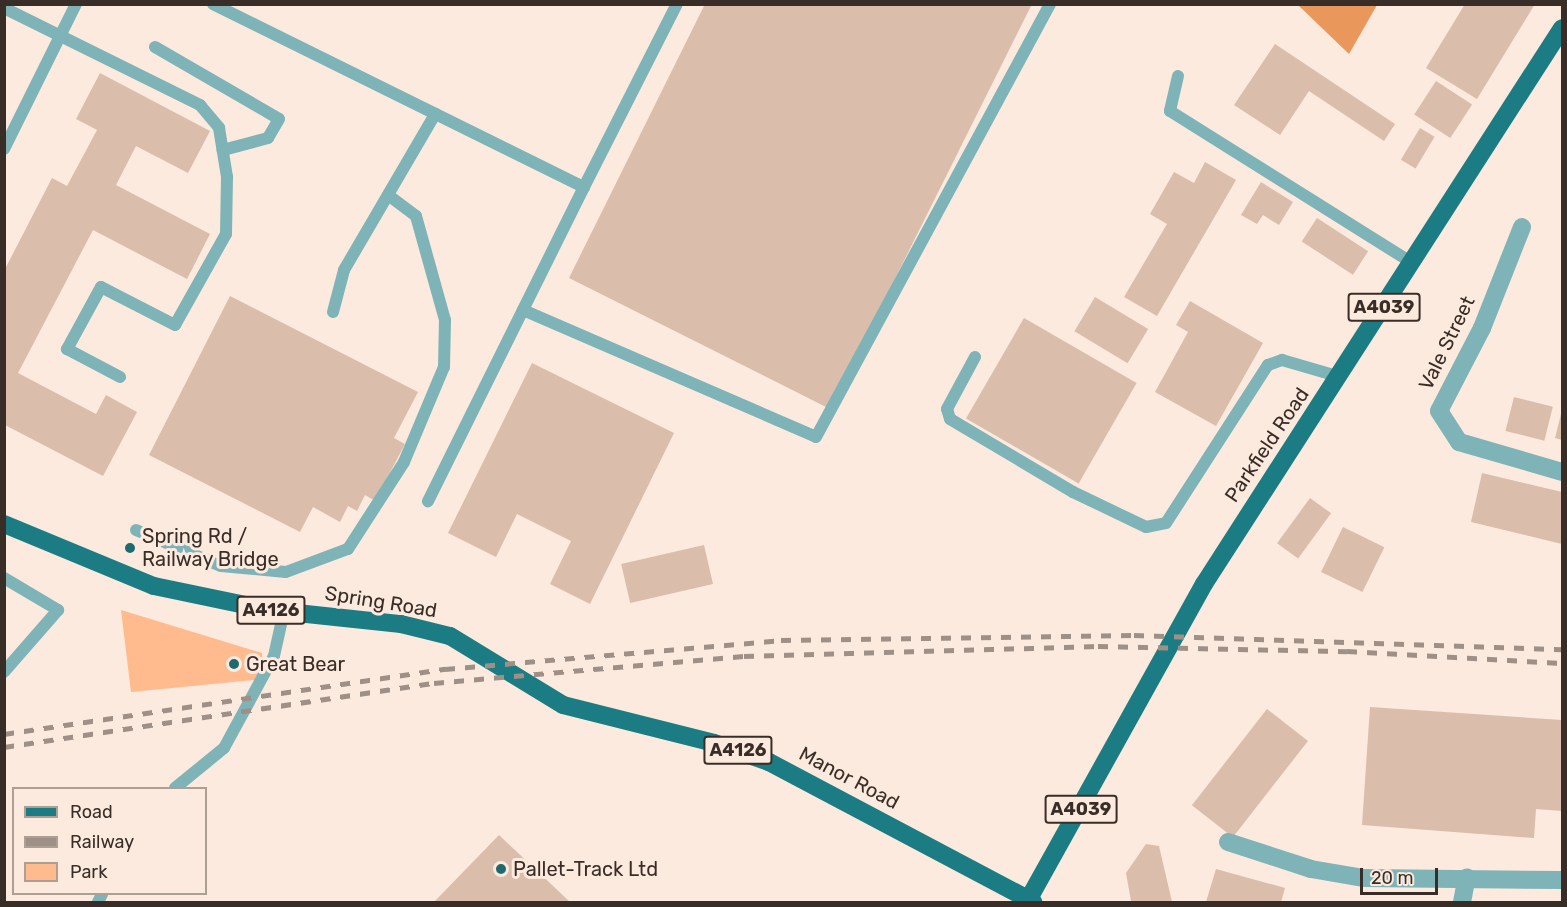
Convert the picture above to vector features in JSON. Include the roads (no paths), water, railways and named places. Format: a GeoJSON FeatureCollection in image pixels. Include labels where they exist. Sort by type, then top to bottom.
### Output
{"type":"FeatureCollection","features":[{"type":"Feature","properties":{"kind":"main road","name":"Parkfield Road"},"geometry":{"type":"LineString","coordinates":[[1030,902],[1204,584],[1340,377],[1563,28]]}},
{"type":"Feature","properties":{"kind":"main road","name":"Spring Road"},"geometry":{"type":"LineString","coordinates":[[4,524],[154,586],[284,611],[401,624],[450,636],[536,688]]}},
{"type":"Feature","properties":{"kind":"main road","name":"Manor Road"},"geometry":{"type":"LineString","coordinates":[[536,688],[563,705],[714,743],[769,762],[1030,902]]}},
{"type":"Feature","properties":{"kind":"street","name":"Vale Street"},"geometry":{"type":"LineString","coordinates":[[1522,227],[1482,328],[1439,411],[1459,442],[1563,472]]}},
{"type":"Feature","properties":{"kind":"street"},"geometry":{"type":"LineString","coordinates":[[1228,842],[1311,869],[1364,878],[1563,879]]}},
{"type":"Feature","properties":{"kind":"street"},"geometry":{"type":"LineString","coordinates":[[1462,903],[1467,877]]}},
{"type":"Feature","properties":{"kind":"lane"},"geometry":{"type":"LineString","coordinates":[[4,149],[76,4]]}},
{"type":"Feature","properties":{"kind":"lane"},"geometry":{"type":"LineString","coordinates":[[213,4],[584,187]]}},
{"type":"Feature","properties":{"kind":"lane"},"geometry":{"type":"LineString","coordinates":[[428,501],[677,4]]}},
{"type":"Feature","properties":{"kind":"lane"},"geometry":{"type":"LineString","coordinates":[[523,310],[816,437],[1050,4]]}},
{"type":"Feature","properties":{"kind":"lane"},"geometry":{"type":"LineString","coordinates":[[4,8],[60,38],[200,105],[219,128],[223,150],[226,234],[175,326],[101,287],[67,349],[120,377]]}},
{"type":"Feature","properties":{"kind":"lane"},"geometry":{"type":"LineString","coordinates":[[155,47],[279,119],[268,138],[223,150]]}},
{"type":"Feature","properties":{"kind":"lane"},"geometry":{"type":"LineString","coordinates":[[1178,76],[1170,111],[1412,263]]}},
{"type":"Feature","properties":{"kind":"lane"},"geometry":{"type":"LineString","coordinates":[[333,312],[344,270],[435,114]]}},
{"type":"Feature","properties":{"kind":"lane"},"geometry":{"type":"LineString","coordinates":[[136,530],[221,566],[286,572],[348,549],[404,462],[444,367],[444,320],[416,216],[388,195]]}},
{"type":"Feature","properties":{"kind":"lane"},"geometry":{"type":"LineString","coordinates":[[975,357],[947,409],[950,419],[1073,492],[1146,527],[1166,523],[1268,365],[1282,360],[1340,377]]}},
{"type":"Feature","properties":{"kind":"lane"},"geometry":{"type":"LineString","coordinates":[[4,578],[58,610],[4,672]]}},
{"type":"Feature","properties":{"kind":"lane"},"geometry":{"type":"LineString","coordinates":[[177,787],[224,748],[274,657],[284,611]]}},
{"type":"Feature","properties":{"kind":"railway"},"geometry":{"type":"LineString","coordinates":[[4,734],[445,669],[781,640],[1134,635],[1562,649]]}},
{"type":"Feature","properties":{"kind":"railway"},"geometry":{"type":"LineString","coordinates":[[4,747],[434,683],[744,656],[1098,646],[1347,651],[1562,663]]}},
{"type":"Feature","properties":{"kind":"place","name":"Spring Rd / Railway Bridge"},"geometry":{"type":"Point","coordinates":[130,548]}},
{"type":"Feature","properties":{"kind":"place","name":"Great Bear"},"geometry":{"type":"Point","coordinates":[234,664]}},
{"type":"Feature","properties":{"kind":"place","name":"Pallet-Track Ltd"},"geometry":{"type":"Point","coordinates":[501,869]}}]}
